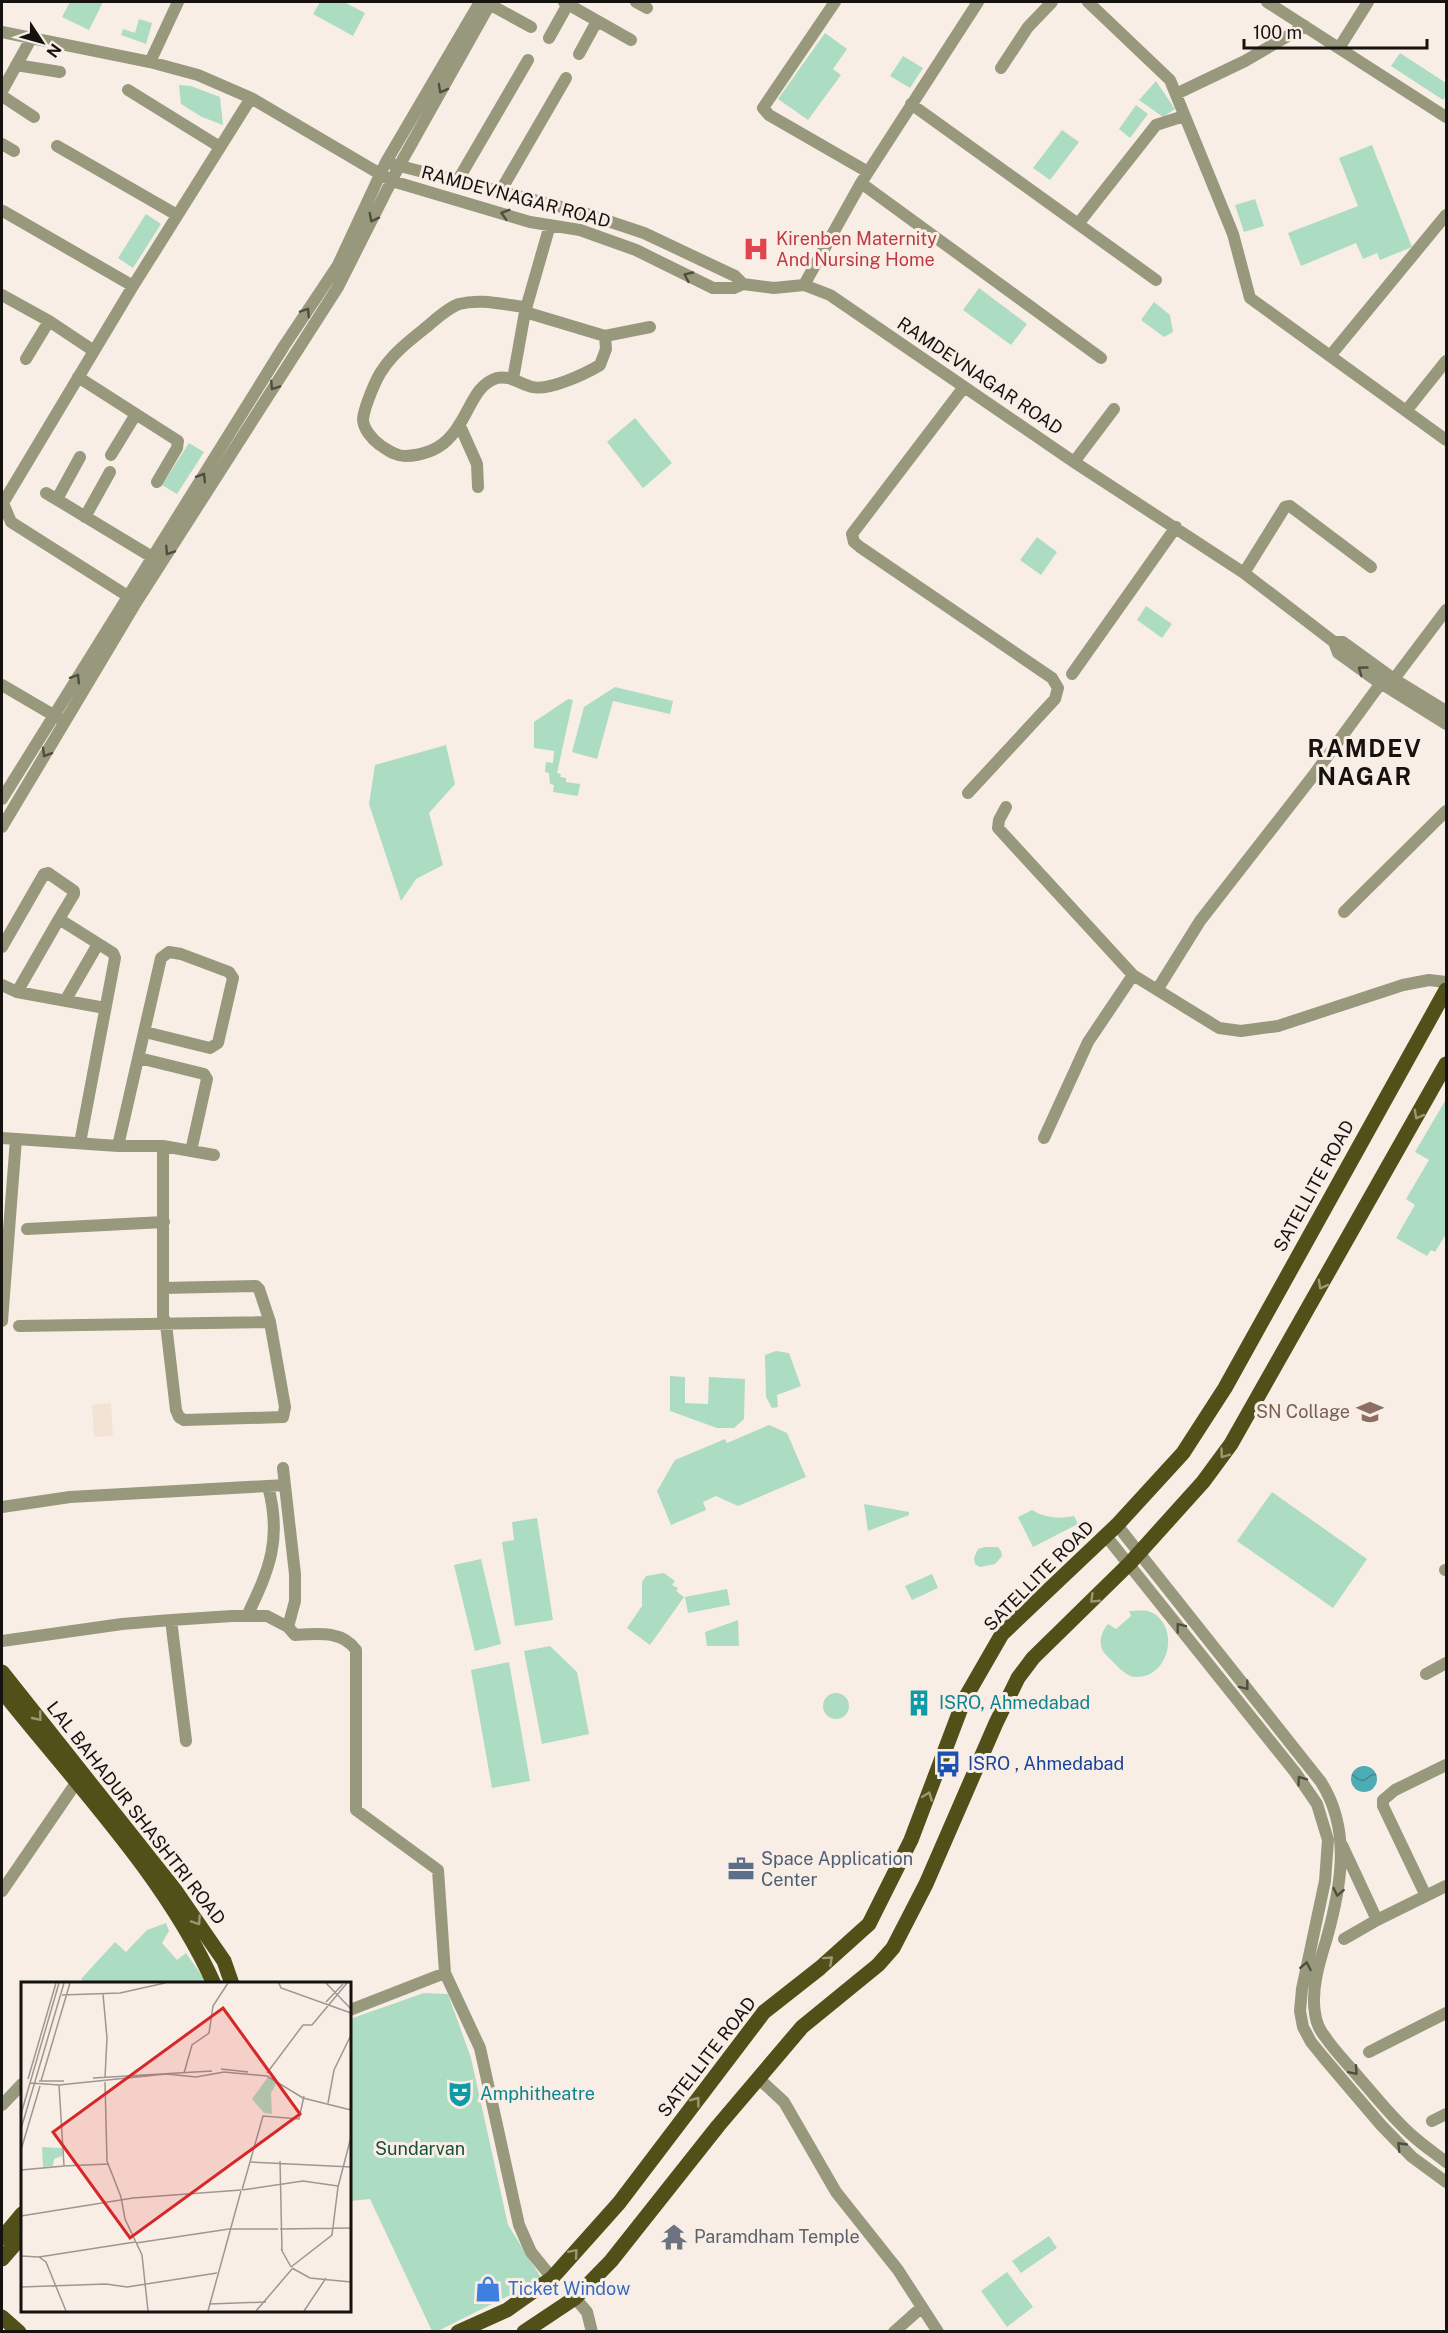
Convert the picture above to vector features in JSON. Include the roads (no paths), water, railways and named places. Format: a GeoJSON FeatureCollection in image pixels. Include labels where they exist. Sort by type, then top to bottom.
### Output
{"type":"FeatureCollection","features":[{"type":"Feature","properties":{"kind":"main road","name":"SATELLITE ROAD"},"geometry":{"type":"LineString","coordinates":[[458,2331],[507,2310],[552,2278],[619,2203],[764,2012],[820,1968],[869,1924],[911,1840],[964,1700],[1002,1634],[1112,1530],[1183,1452],[1225,1388],[1446,990]]}},
{"type":"Feature","properties":{"kind":"main road"},"geometry":{"type":"LineString","coordinates":[[524,2331],[575,2298],[611,2261],[758,2078],[802,2027],[878,1965],[893,1948],[926,1884],[1018,1678],[1033,1658],[1135,1557],[1203,1482],[1231,1444],[1446,1065]]}},
{"type":"Feature","properties":{"kind":"main road","name":"LAL BAHADUR SHASHTRI ROAD"},"geometry":{"type":"LineString","coordinates":[[2,1672],[175,1890],[224,1961],[232,1982]]}},
{"type":"Feature","properties":{"kind":"main road"},"geometry":{"type":"LineString","coordinates":[[2,1691],[139,1860],[203,1958],[214,1982]]}},
{"type":"Feature","properties":{"kind":"main road"},"geometry":{"type":"LineString","coordinates":[[2,2238],[21,2215]]}},
{"type":"Feature","properties":{"kind":"main road"},"geometry":{"type":"LineString","coordinates":[[2,2259],[21,2237]]}},
{"type":"Feature","properties":{"kind":"main road"},"geometry":{"type":"LineString","coordinates":[[2,2317],[19,2331]]}},
{"type":"Feature","properties":{"kind":"street"},"geometry":{"type":"LineString","coordinates":[[150,62],[178,2]]}},
{"type":"Feature","properties":{"kind":"street"},"geometry":{"type":"LineString","coordinates":[[487,2],[531,27]]}},
{"type":"Feature","properties":{"kind":"street"},"geometry":{"type":"LineString","coordinates":[[2,827],[133,598],[152,557],[284,346],[338,265],[386,162],[487,2]]}},
{"type":"Feature","properties":{"kind":"street"},"geometry":{"type":"LineString","coordinates":[[2,799],[53,715],[133,598],[338,286],[487,2]]}},
{"type":"Feature","properties":{"kind":"street"},"geometry":{"type":"LineString","coordinates":[[835,2],[763,108],[769,115],[868,172]]}},
{"type":"Feature","properties":{"kind":"street"},"geometry":{"type":"LineString","coordinates":[[804,285],[861,183],[978,2]]}},
{"type":"Feature","properties":{"kind":"street"},"geometry":{"type":"LineString","coordinates":[[1001,68],[1028,27],[1052,2]]}},
{"type":"Feature","properties":{"kind":"street"},"geometry":{"type":"LineString","coordinates":[[1088,2],[1170,80],[1233,234],[1250,298],[1446,440]]}},
{"type":"Feature","properties":{"kind":"street"},"geometry":{"type":"LineString","coordinates":[[1267,2],[1446,117]]}},
{"type":"Feature","properties":{"kind":"street"},"geometry":{"type":"LineString","coordinates":[[1339,48],[1368,2]]}},
{"type":"Feature","properties":{"kind":"street"},"geometry":{"type":"LineString","coordinates":[[549,38],[573,4],[631,40]]}},
{"type":"Feature","properties":{"kind":"street"},"geometry":{"type":"LineString","coordinates":[[579,54],[597,21]]}},
{"type":"Feature","properties":{"kind":"street"},"geometry":{"type":"LineString","coordinates":[[1176,94],[1245,61],[1305,26]]}},
{"type":"Feature","properties":{"kind":"street"},"geometry":{"type":"LineString","coordinates":[[2,32],[150,62],[198,75],[251,98],[366,164],[379,176]]}},
{"type":"Feature","properties":{"kind":"street"},"geometry":{"type":"LineString","coordinates":[[2,91],[32,37]]}},
{"type":"Feature","properties":{"kind":"street"},"geometry":{"type":"LineString","coordinates":[[458,180],[528,60]]}},
{"type":"Feature","properties":{"kind":"street"},"geometry":{"type":"LineString","coordinates":[[16,65],[60,72]]}},
{"type":"Feature","properties":{"kind":"street"},"geometry":{"type":"LineString","coordinates":[[501,190],[566,78]]}},
{"type":"Feature","properties":{"kind":"street"},"geometry":{"type":"LineString","coordinates":[[128,90],[220,147]]}},
{"type":"Feature","properties":{"kind":"street"},"geometry":{"type":"LineString","coordinates":[[2,96],[34,117]]}},
{"type":"Feature","properties":{"kind":"street"},"geometry":{"type":"LineString","coordinates":[[133,598],[10,522],[3,503],[133,286],[251,98]]}},
{"type":"Feature","properties":{"kind":"street"},"geometry":{"type":"LineString","coordinates":[[911,104],[1156,280]]}},
{"type":"Feature","properties":{"kind":"street"},"geometry":{"type":"LineString","coordinates":[[1078,224],[1156,125],[1184,116]]}},
{"type":"Feature","properties":{"kind":"street"},"geometry":{"type":"LineString","coordinates":[[2,144],[14,151]]}},
{"type":"Feature","properties":{"kind":"street"},"geometry":{"type":"LineString","coordinates":[[57,146],[177,215]]}},
{"type":"Feature","properties":{"kind":"street"},"geometry":{"type":"LineString","coordinates":[[366,164],[386,162]]}},
{"type":"Feature","properties":{"kind":"street","name":"RAMDEVNAGAR ROAD"},"geometry":{"type":"LineString","coordinates":[[386,162],[501,190],[644,233],[735,276],[743,284]]}},
{"type":"Feature","properties":{"kind":"street","name":"RAMDEVNAGAR ROAD"},"geometry":{"type":"LineString","coordinates":[[379,176],[530,222],[580,230],[636,250],[713,288],[734,288],[743,284],[774,288],[804,285],[830,295],[1074,462],[1244,573],[1334,642],[1338,653],[1446,724]]}},
{"type":"Feature","properties":{"kind":"street"},"geometry":{"type":"LineString","coordinates":[[861,183],[1101,358]]}},
{"type":"Feature","properties":{"kind":"street"},"geometry":{"type":"LineString","coordinates":[[3,211],[133,286]]}},
{"type":"Feature","properties":{"kind":"street"},"geometry":{"type":"LineString","coordinates":[[1330,356],[1446,215]]}},
{"type":"Feature","properties":{"kind":"street"},"geometry":{"type":"LineString","coordinates":[[513,379],[525,310],[550,225]]}},
{"type":"Feature","properties":{"kind":"street"},"geometry":{"type":"LineString","coordinates":[[2,295],[49,321],[94,351]]}},
{"type":"Feature","properties":{"kind":"street"},"geometry":{"type":"LineString","coordinates":[[605,336],[606,349],[600,365],[586,374],[562,383],[533,388],[513,379],[498,378],[487,384],[473,400],[454,435],[437,449],[404,456],[392,453],[376,443],[368,433],[363,420],[370,396],[383,368],[411,340],[457,305],[481,301],[525,310],[605,336],[650,327]]}},
{"type":"Feature","properties":{"kind":"street"},"geometry":{"type":"LineString","coordinates":[[27,359],[49,321]]}},
{"type":"Feature","properties":{"kind":"street"},"geometry":{"type":"LineString","coordinates":[[1406,411],[1446,361]]}},
{"type":"Feature","properties":{"kind":"street"},"geometry":{"type":"LineString","coordinates":[[78,377],[178,441],[177,448],[157,482]]}},
{"type":"Feature","properties":{"kind":"street"},"geometry":{"type":"LineString","coordinates":[[964,387],[852,534],[854,542],[860,547],[1052,678],[1058,688],[1055,699],[968,793]]}},
{"type":"Feature","properties":{"kind":"street"},"geometry":{"type":"LineString","coordinates":[[1074,462],[1114,409]]}},
{"type":"Feature","properties":{"kind":"street"},"geometry":{"type":"LineString","coordinates":[[111,455],[136,414]]}},
{"type":"Feature","properties":{"kind":"street"},"geometry":{"type":"LineString","coordinates":[[460,426],[477,464],[478,488]]}},
{"type":"Feature","properties":{"kind":"street"},"geometry":{"type":"LineString","coordinates":[[80,457],[52,496],[152,557]]}},
{"type":"Feature","properties":{"kind":"street"},"geometry":{"type":"LineString","coordinates":[[85,517],[110,472]]}},
{"type":"Feature","properties":{"kind":"street"},"geometry":{"type":"LineString","coordinates":[[1244,573],[1281,511],[1290,506],[1371,567]]}},
{"type":"Feature","properties":{"kind":"street"},"geometry":{"type":"LineString","coordinates":[[1072,674],[1176,527]]}},
{"type":"Feature","properties":{"kind":"street"},"geometry":{"type":"LineString","coordinates":[[1394,679],[1446,610]]}},
{"type":"Feature","properties":{"kind":"street","name":"RAMDEVNAGAR ROAD"},"geometry":{"type":"LineString","coordinates":[[1334,642],[1343,642],[1394,679],[1446,711]]}},
{"type":"Feature","properties":{"kind":"street"},"geometry":{"type":"LineString","coordinates":[[1156,990],[1200,921],[1313,776],[1381,683]]}},
{"type":"Feature","properties":{"kind":"street"},"geometry":{"type":"LineString","coordinates":[[2,685],[64,722]]}},
{"type":"Feature","properties":{"kind":"street"},"geometry":{"type":"LineString","coordinates":[[1006,807],[998,828],[1133,975],[1219,1028],[1241,1031],[1278,1026],[1403,985],[1429,980],[1446,982]]}},
{"type":"Feature","properties":{"kind":"street"},"geometry":{"type":"LineString","coordinates":[[1344,912],[1446,812]]}},
{"type":"Feature","properties":{"kind":"street"},"geometry":{"type":"LineString","coordinates":[[2,947],[44,874],[48,873],[74,891],[17,992]]}},
{"type":"Feature","properties":{"kind":"street"},"geometry":{"type":"LineString","coordinates":[[59,920],[113,952],[115,958],[80,1143]]}},
{"type":"Feature","properties":{"kind":"street"},"geometry":{"type":"LineString","coordinates":[[65,1001],[98,944]]}},
{"type":"Feature","properties":{"kind":"street"},"geometry":{"type":"LineString","coordinates":[[118,1146],[162,958],[168,952],[191,957],[229,972],[233,978],[218,1043],[215,1047],[210,1048],[145,1032]]}},
{"type":"Feature","properties":{"kind":"street"},"geometry":{"type":"LineString","coordinates":[[1044,1138],[1088,1042],[1133,975]]}},
{"type":"Feature","properties":{"kind":"street"},"geometry":{"type":"LineString","coordinates":[[2,985],[17,992],[105,1008]]}},
{"type":"Feature","properties":{"kind":"street"},"geometry":{"type":"LineString","coordinates":[[139,1058],[204,1074],[207,1079],[191,1151]]}},
{"type":"Feature","properties":{"kind":"street"},"geometry":{"type":"LineString","coordinates":[[2,1138],[118,1146],[163,1146],[214,1155]]}},
{"type":"Feature","properties":{"kind":"street"},"geometry":{"type":"LineString","coordinates":[[2,1321],[16,1139]]}},
{"type":"Feature","properties":{"kind":"street"},"geometry":{"type":"LineString","coordinates":[[163,1146],[164,1222],[163,1288],[163,1316],[166,1324],[176,1410],[179,1417],[184,1420],[280,1418],[285,1415],[270,1322],[260,1289],[256,1286],[163,1288]]}},
{"type":"Feature","properties":{"kind":"street"},"geometry":{"type":"LineString","coordinates":[[27,1229],[164,1222]]}},
{"type":"Feature","properties":{"kind":"street"},"geometry":{"type":"LineString","coordinates":[[19,1326],[270,1322]]}},
{"type":"Feature","properties":{"kind":"street"},"geometry":{"type":"LineString","coordinates":[[283,1468],[295,1574],[295,1601],[288,1627]]}},
{"type":"Feature","properties":{"kind":"street"},"geometry":{"type":"LineString","coordinates":[[2,1507],[70,1497],[285,1485]]}},
{"type":"Feature","properties":{"kind":"street"},"geometry":{"type":"LineString","coordinates":[[247,1616],[267,1571],[274,1544],[275,1522],[268,1486]]}},
{"type":"Feature","properties":{"kind":"street"},"geometry":{"type":"LineString","coordinates":[[1112,1530],[1321,1782],[1334,1806],[1341,1843],[1340,1882],[1320,1961],[1314,2004],[1317,2023],[1325,2038],[1406,2130],[1446,2162]]}},
{"type":"Feature","properties":{"kind":"street"},"geometry":{"type":"LineString","coordinates":[[1135,1557],[1317,1804],[1328,1840],[1325,1881],[1301,1994],[1301,2019],[1311,2042],[1412,2157],[1446,2182]]}},
{"type":"Feature","properties":{"kind":"street"},"geometry":{"type":"LineString","coordinates":[[2,1641],[111,1625],[267,1616],[288,1627],[295,1635],[332,1634],[350,1641],[356,1650],[356,1810],[438,1870],[445,1973],[480,2048],[519,2225],[531,2252],[552,2278]]}},
{"type":"Feature","properties":{"kind":"street"},"geometry":{"type":"LineString","coordinates":[[171,1620],[186,1741]]}},
{"type":"Feature","properties":{"kind":"street"},"geometry":{"type":"LineString","coordinates":[[1426,1674],[1446,1663]]}},
{"type":"Feature","properties":{"kind":"street"},"geometry":{"type":"LineString","coordinates":[[1426,1896],[1383,1806],[1383,1800],[1395,1790],[1446,1765]]}},
{"type":"Feature","properties":{"kind":"street"},"geometry":{"type":"LineString","coordinates":[[2,1892],[76,1783]]}},
{"type":"Feature","properties":{"kind":"street"},"geometry":{"type":"LineString","coordinates":[[1328,1840],[1341,1843]]}},
{"type":"Feature","properties":{"kind":"street"},"geometry":{"type":"LineString","coordinates":[[1341,1843],[1377,1920]]}},
{"type":"Feature","properties":{"kind":"street"},"geometry":{"type":"LineString","coordinates":[[1344,1939],[1446,1886]]}},
{"type":"Feature","properties":{"kind":"street"},"geometry":{"type":"LineString","coordinates":[[351,2010],[445,1973]]}},
{"type":"Feature","properties":{"kind":"street"},"geometry":{"type":"LineString","coordinates":[[1301,1994],[1315,1996]]}},
{"type":"Feature","properties":{"kind":"street"},"geometry":{"type":"LineString","coordinates":[[1369,2052],[1446,2013]]}},
{"type":"Feature","properties":{"kind":"street"},"geometry":{"type":"LineString","coordinates":[[758,2078],[784,2102],[836,2192],[898,2270],[938,2331]]}},
{"type":"Feature","properties":{"kind":"street"},"geometry":{"type":"LineString","coordinates":[[2,2106],[21,2085]]}},
{"type":"Feature","properties":{"kind":"street"},"geometry":{"type":"LineString","coordinates":[[1432,2121],[1446,2114]]}},
{"type":"Feature","properties":{"kind":"street"},"geometry":{"type":"LineString","coordinates":[[575,2298],[587,2312],[592,2331]]}},
{"type":"Feature","properties":{"kind":"street"},"geometry":{"type":"LineString","coordinates":[[894,2331],[922,2307]]}},
{"type":"Feature","properties":{"kind":"water"},"geometry":{"type":"Polygon","coordinates":[[[1364,1766],[1373,1770],[1377,1779],[1373,1788],[1364,1792],[1355,1788],[1351,1779],[1355,1770],[1364,1766]]]}},
{"type":"Feature","properties":{"kind":"place","name":"Kirenben Maternity And Nursing Home"},"geometry":{"type":"Point","coordinates":[756,249]}},
{"type":"Feature","properties":{"kind":"place","name":"SN Collage"},"geometry":{"type":"Point","coordinates":[1370,1412]}},
{"type":"Feature","properties":{"kind":"place","name":"ISRO, Ahmedabad"},"geometry":{"type":"Point","coordinates":[919,1703]}},
{"type":"Feature","properties":{"kind":"place","name":"ISRO , Ahmedabad"},"geometry":{"type":"Point","coordinates":[948,1764]}},
{"type":"Feature","properties":{"kind":"place","name":"Space Application Center"},"geometry":{"type":"Point","coordinates":[741,1869]}},
{"type":"Feature","properties":{"kind":"place","name":"Amphitheatre"},"geometry":{"type":"Point","coordinates":[460,2094]}},
{"type":"Feature","properties":{"kind":"place","name":"Paramdham Temple"},"geometry":{"type":"Point","coordinates":[674,2237]}},
{"type":"Feature","properties":{"kind":"place","name":"Ticket Window"},"geometry":{"type":"Point","coordinates":[488,2289]}},
{"type":"Feature","properties":{"kind":"district","name":"RAMDEV NAGAR"},"geometry":{"type":"Point","coordinates":[1365,763]}},
{"type":"Feature","properties":{"kind":"park label","name":"Sundarvan"},"geometry":{"type":"Point","coordinates":[420,2149]}}]}
